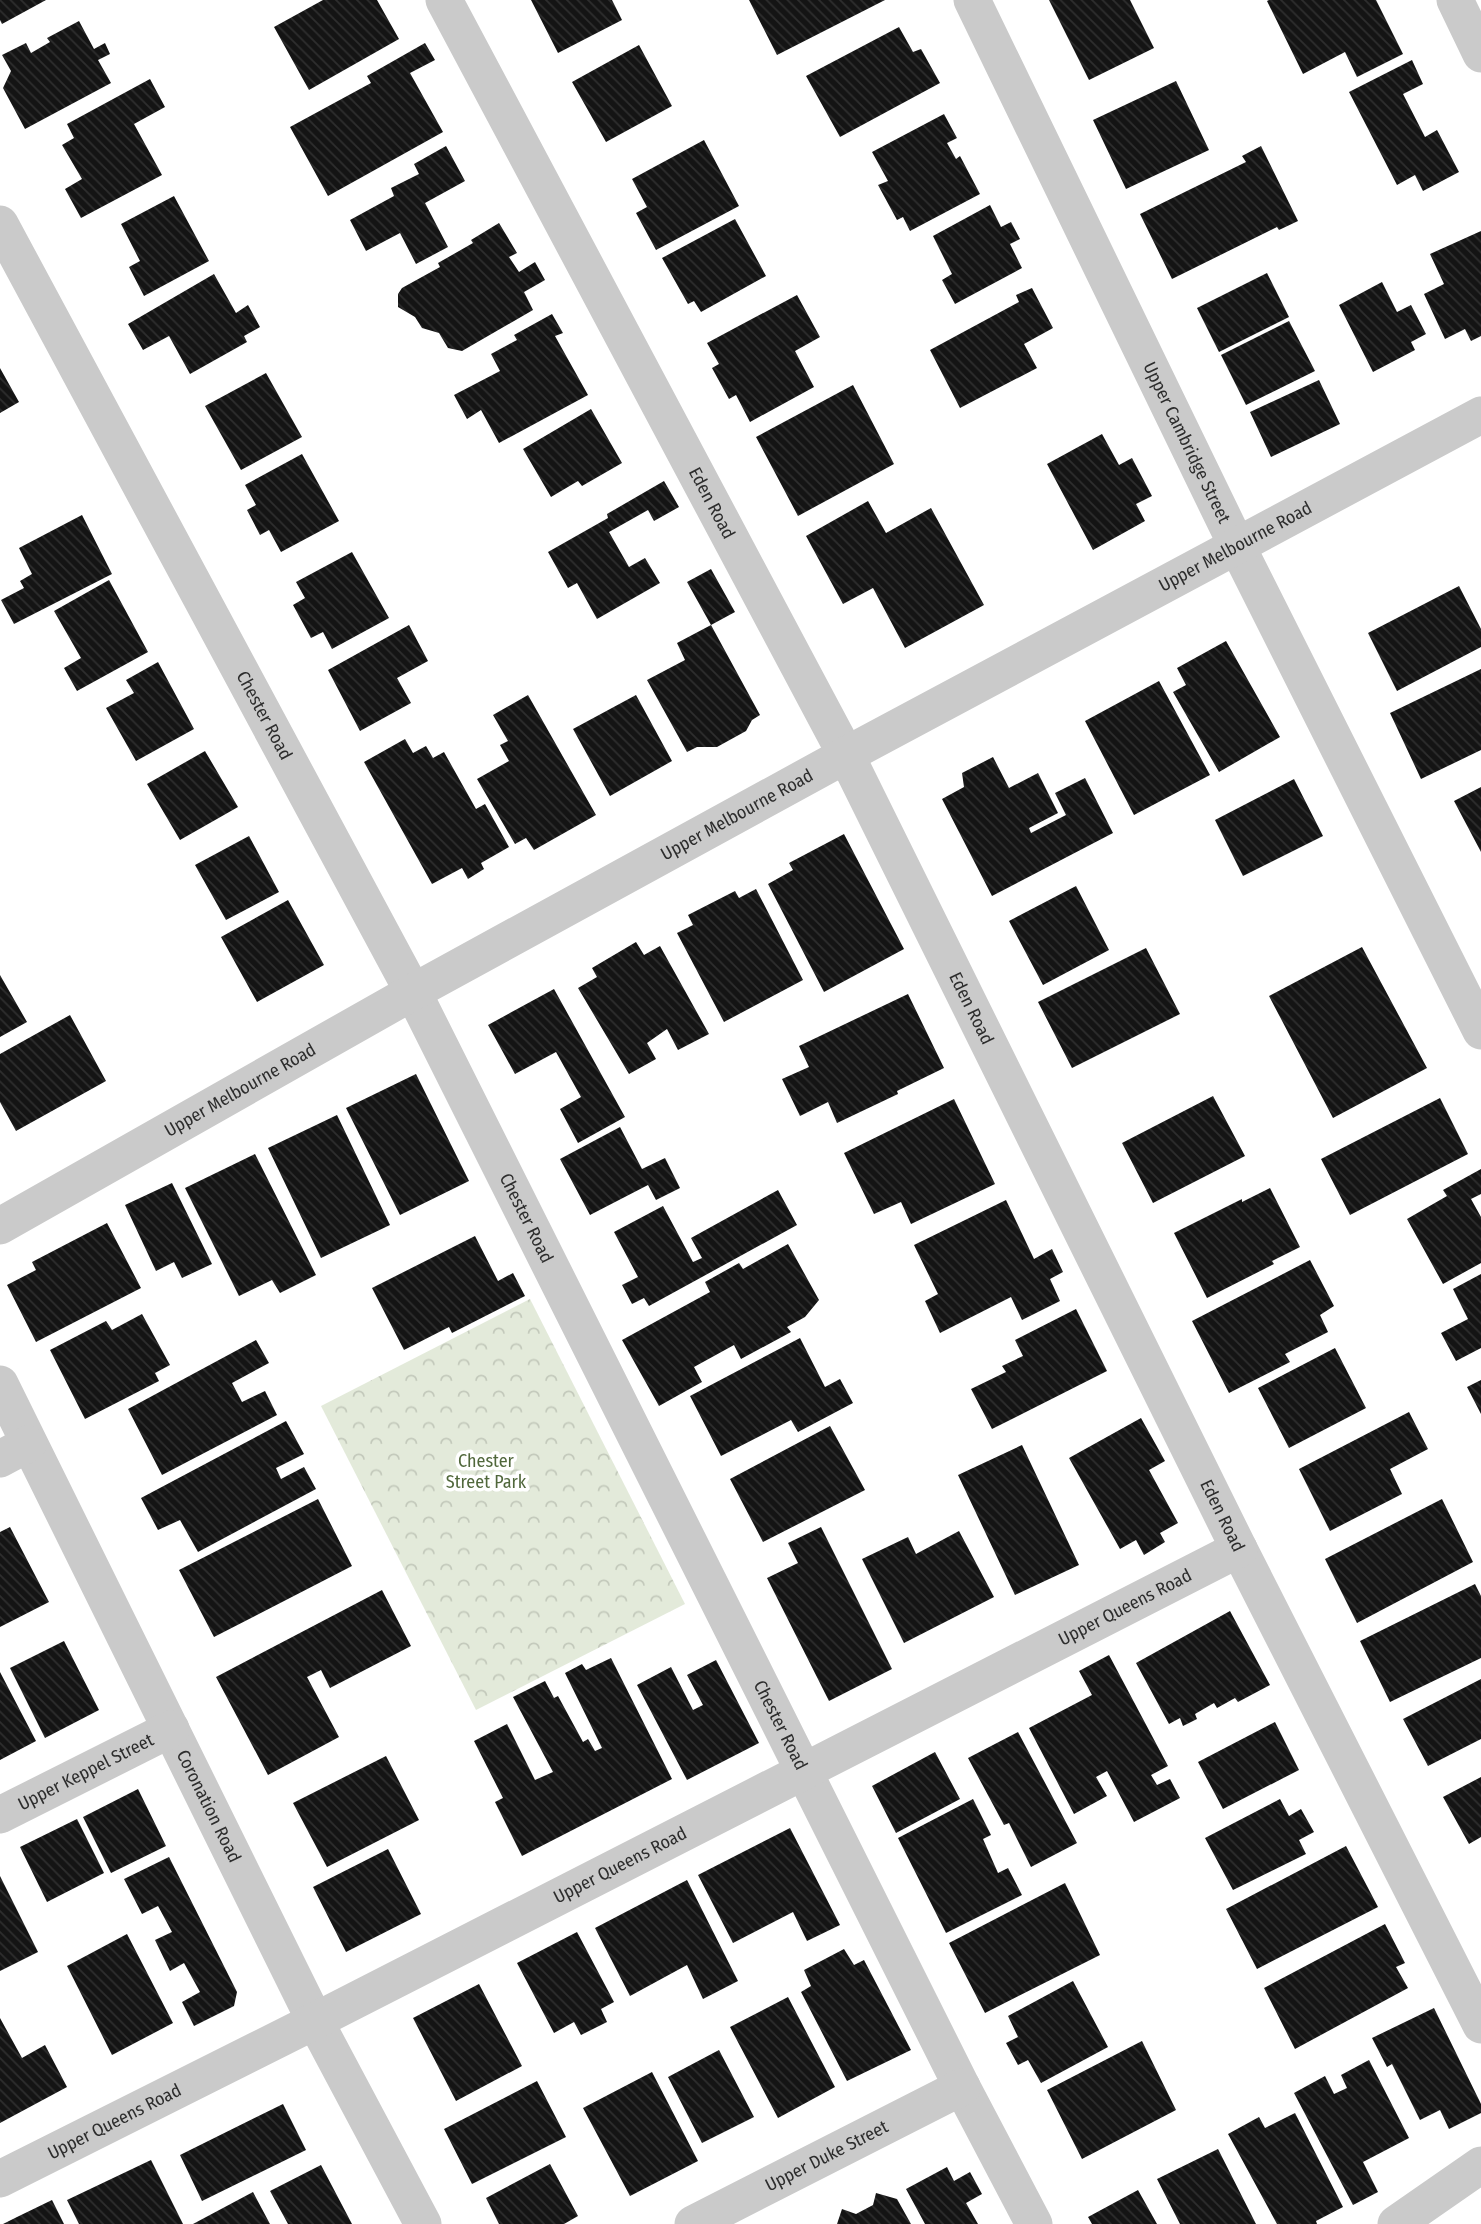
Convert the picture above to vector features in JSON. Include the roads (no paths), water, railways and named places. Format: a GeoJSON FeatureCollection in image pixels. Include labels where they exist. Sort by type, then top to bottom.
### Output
{"type":"FeatureCollection","features":[{"type":"Feature","properties":{"kind":"street","name":"Eden Road"},"geometry":{"type":"LineString","coordinates":[[444,0],[846,755],[1239,1549],[1481,2025]]}},
{"type":"Feature","properties":{"kind":"street","name":"Upper Cambridge Street"},"geometry":{"type":"LineString","coordinates":[[972,0],[1237,546],[1481,1031]]}},
{"type":"Feature","properties":{"kind":"street"},"geometry":{"type":"LineString","coordinates":[[1455,0],[1481,54]]}},
{"type":"Feature","properties":{"kind":"street","name":"Chester Road"},"geometry":{"type":"LineString","coordinates":[[0,224],[413,992],[962,2087],[1034,2224]]}},
{"type":"Feature","properties":{"kind":"street","name":"Upper Melbourne Road"},"geometry":{"type":"LineString","coordinates":[[0,1226],[413,992],[846,755],[1481,415]]}},
{"type":"Feature","properties":{"kind":"street","name":"Coronation Road"},"geometry":{"type":"LineString","coordinates":[[0,1384],[14,1452],[171,1729],[316,2021],[423,2224]]}},
{"type":"Feature","properties":{"kind":"street","name":"Upper Queens Road"},"geometry":{"type":"LineString","coordinates":[[0,2179],[316,2021],[1239,1549]]}},
{"type":"Feature","properties":{"kind":"street","name":"Upper Keppel Street"},"geometry":{"type":"LineString","coordinates":[[0,1815],[171,1729]]}},
{"type":"Feature","properties":{"kind":"street","name":"Upper Duke Street"},"geometry":{"type":"LineString","coordinates":[[693,2224],[962,2087]]}},
{"type":"Feature","properties":{"kind":"street"},"geometry":{"type":"LineString","coordinates":[[1396,2224],[1481,2165]]}},
{"type":"Feature","properties":{"kind":"park label","name":"Chester Street Park"},"geometry":{"type":"Point","coordinates":[486,1471]}}]}
